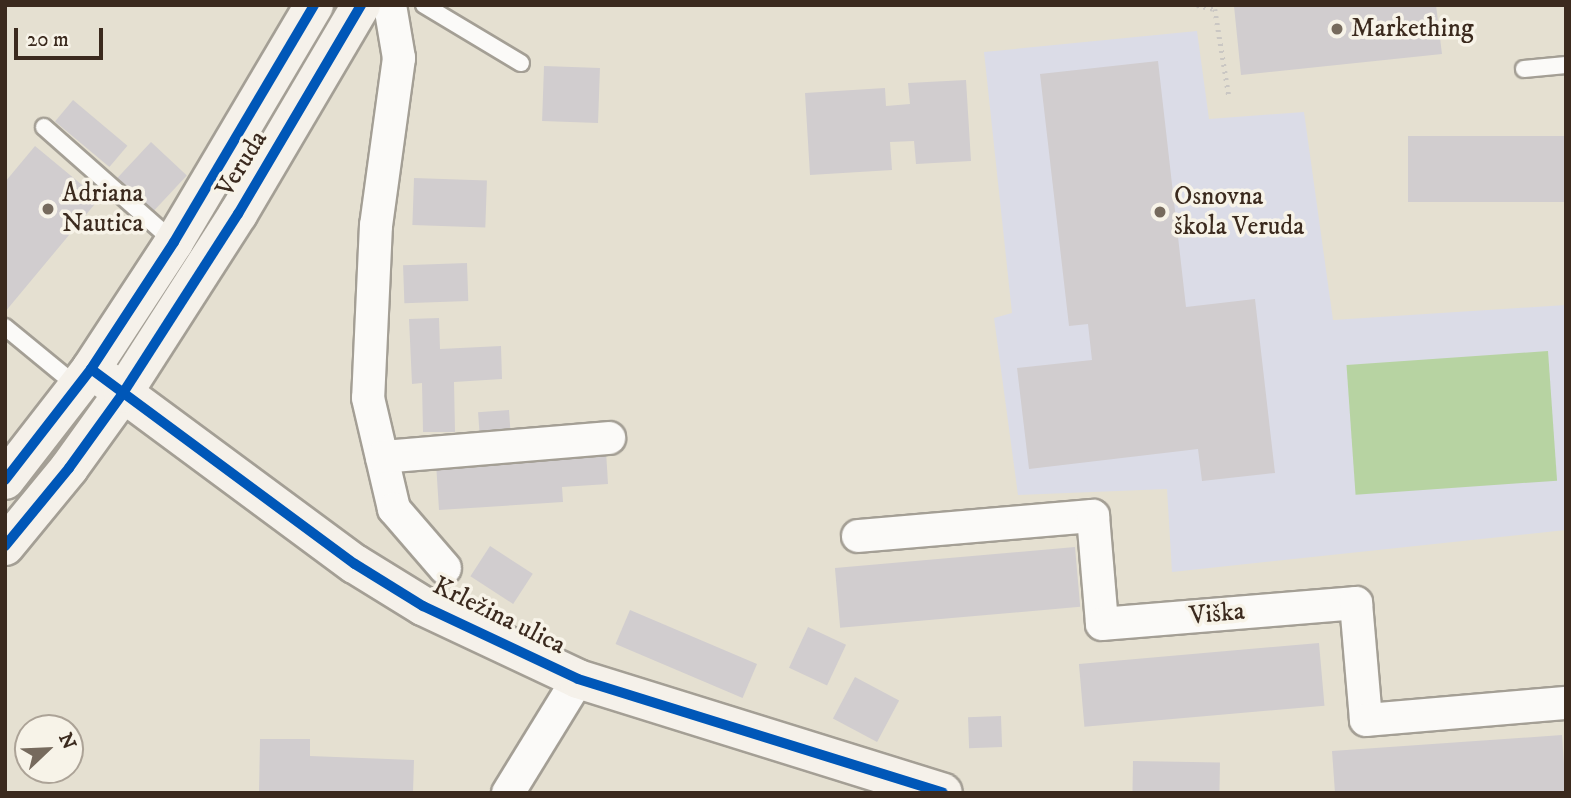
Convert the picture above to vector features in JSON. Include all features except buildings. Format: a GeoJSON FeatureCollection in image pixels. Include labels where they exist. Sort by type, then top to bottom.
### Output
{"type":"FeatureCollection","features":[{"type":"Feature","properties":{"kind":"main road","name":"Veruda"},"geometry":{"type":"LineString","coordinates":[[5,480],[84,378],[174,242],[314,5]]}},
{"type":"Feature","properties":{"kind":"main road","name":"Veruda"},"geometry":{"type":"LineString","coordinates":[[5,546],[69,468],[123,393],[238,214],[386,6]]}},
{"type":"Feature","properties":{"kind":"main road","name":"Krležina ulica"},"geometry":{"type":"LineString","coordinates":[[84,378],[123,393],[355,565],[423,606],[578,679],[943,793]]}},
{"type":"Feature","properties":{"kind":"street","name":"Krležina ulica"},"geometry":{"type":"LineString","coordinates":[[386,6],[399,58],[376,225],[368,398],[394,509],[445,568]]}},
{"type":"Feature","properties":{"kind":"street"},"geometry":{"type":"LineString","coordinates":[[382,457],[608,438]]}},
{"type":"Feature","properties":{"kind":"street","name":"Viška"},"geometry":{"type":"LineString","coordinates":[[858,536],[1093,516],[1102,624],[1356,603],[1366,720],[1566,704]]}},
{"type":"Feature","properties":{"kind":"street","name":"Krležina ulica"},"geometry":{"type":"LineString","coordinates":[[508,793],[578,679]]}},
{"type":"Feature","properties":{"kind":"lane"},"geometry":{"type":"LineString","coordinates":[[424,5],[521,62]]}},
{"type":"Feature","properties":{"kind":"lane"},"geometry":{"type":"LineString","coordinates":[[1524,69],[1566,65]]}},
{"type":"Feature","properties":{"kind":"lane"},"geometry":{"type":"LineString","coordinates":[[44,127],[174,242]]}},
{"type":"Feature","properties":{"kind":"lane"},"geometry":{"type":"LineString","coordinates":[[5,327],[84,378]]}},
{"type":"Feature","properties":{"kind":"path"},"geometry":{"type":"LineString","coordinates":[[1197,5],[1215,9],[1229,96]]}},
{"type":"Feature","properties":{"kind":"shaded area","name":"Osnovna škola Veruda"},"geometry":{"type":"Polygon","coordinates":[[[1197,31],[1209,119],[1304,112],[1333,320],[1566,305],[1566,530],[1172,572],[1167,489],[1018,495],[994,318],[1012,313],[984,52],[1197,31]]]}},
{"type":"Feature","properties":{"kind":"green space"},"geometry":{"type":"Polygon","coordinates":[[[1548,351],[1557,481],[1356,495],[1346,365],[1548,351]]]}},
{"type":"Feature","properties":{"kind":"cycle path"},"geometry":{"type":"LineString","coordinates":[[5,480],[91,369],[174,242],[314,5]]}},
{"type":"Feature","properties":{"kind":"cycle path"},"geometry":{"type":"LineString","coordinates":[[5,546],[69,468],[123,393],[238,214],[361,5]]}},
{"type":"Feature","properties":{"kind":"cycle path"},"geometry":{"type":"LineString","coordinates":[[91,369],[355,564],[423,606],[578,679],[943,793]]}},
{"type":"Feature","properties":{"kind":"place","name":"Markething"},"geometry":{"type":"Point","coordinates":[1337,29]}},
{"type":"Feature","properties":{"kind":"place","name":"Adriana Nautica"},"geometry":{"type":"Point","coordinates":[48,209]}},
{"type":"Feature","properties":{"kind":"place","name":"Osnovna škola Veruda"},"geometry":{"type":"Point","coordinates":[1160,212]}}]}
